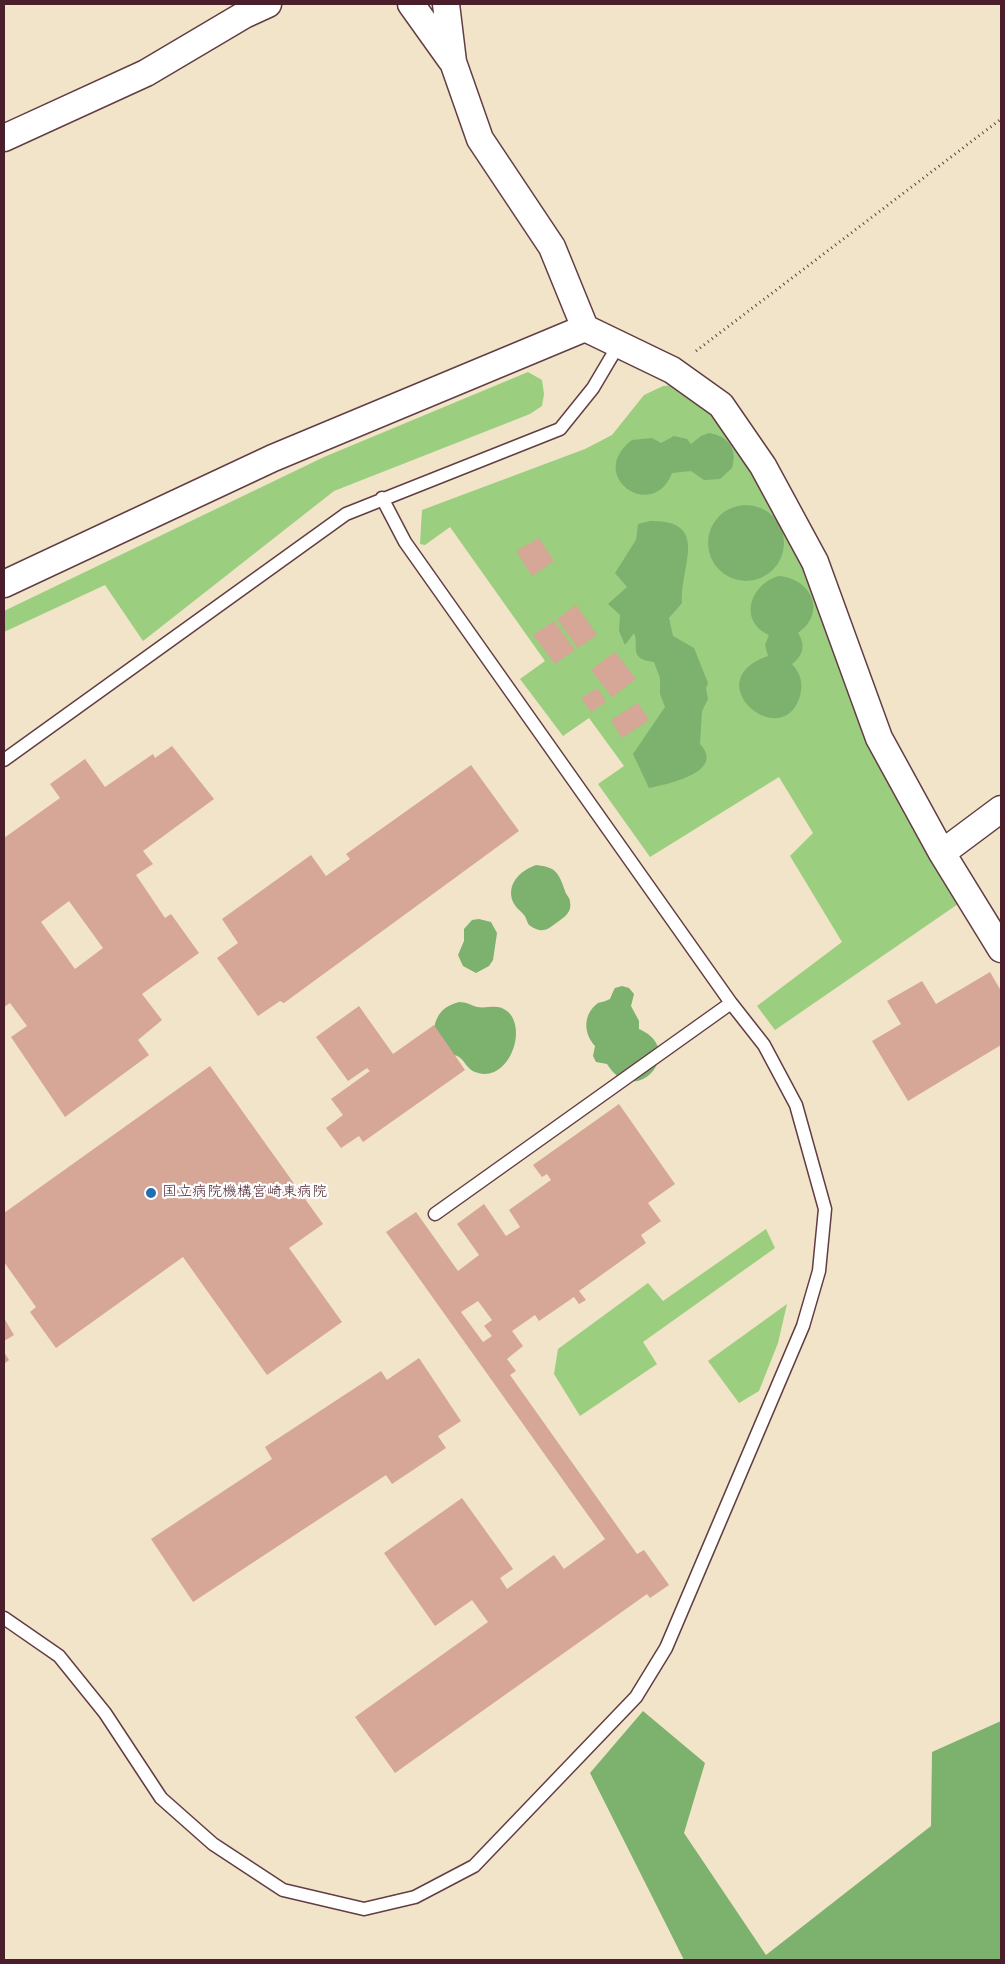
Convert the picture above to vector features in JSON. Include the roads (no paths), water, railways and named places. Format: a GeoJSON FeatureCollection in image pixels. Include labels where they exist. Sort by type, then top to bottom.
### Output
{"type":"FeatureCollection","features":[{"type":"Feature","properties":{"kind":"street"},"geometry":{"type":"LineString","coordinates":[[4,138],[146,73],[244,15],[268,4]]}},
{"type":"Feature","properties":{"kind":"street"},"geometry":{"type":"LineString","coordinates":[[411,4],[453,62]]}},
{"type":"Feature","properties":{"kind":"street"},"geometry":{"type":"LineString","coordinates":[[446,4],[453,62],[480,139],[552,247],[585,328],[672,370],[720,405],[763,466],[815,562],[879,738],[942,852],[1001,949]]}},
{"type":"Feature","properties":{"kind":"street"},"geometry":{"type":"LineString","coordinates":[[4,584],[273,458],[585,328]]}},
{"type":"Feature","properties":{"kind":"street"},"geometry":{"type":"LineString","coordinates":[[942,852],[1001,809]]}},
{"type":"Feature","properties":{"kind":"lane"},"geometry":{"type":"LineString","coordinates":[[4,760],[346,514],[382,498],[560,429],[593,388],[619,344]]}},
{"type":"Feature","properties":{"kind":"lane"},"geometry":{"type":"LineString","coordinates":[[4,1618],[59,1656],[105,1713],[161,1798],[213,1844],[283,1890],[364,1909],[415,1897],[474,1866],[636,1697],[666,1648],[803,1326],[819,1271],[825,1209],[796,1105],[764,1045],[731,1003],[405,542],[382,498]]}},
{"type":"Feature","properties":{"kind":"lane"},"geometry":{"type":"LineString","coordinates":[[435,1214],[731,1003]]}},
{"type":"Feature","properties":{"kind":"place","name":"国立病院機構宮崎東病院"},"geometry":{"type":"Point","coordinates":[151,1193]}}]}
